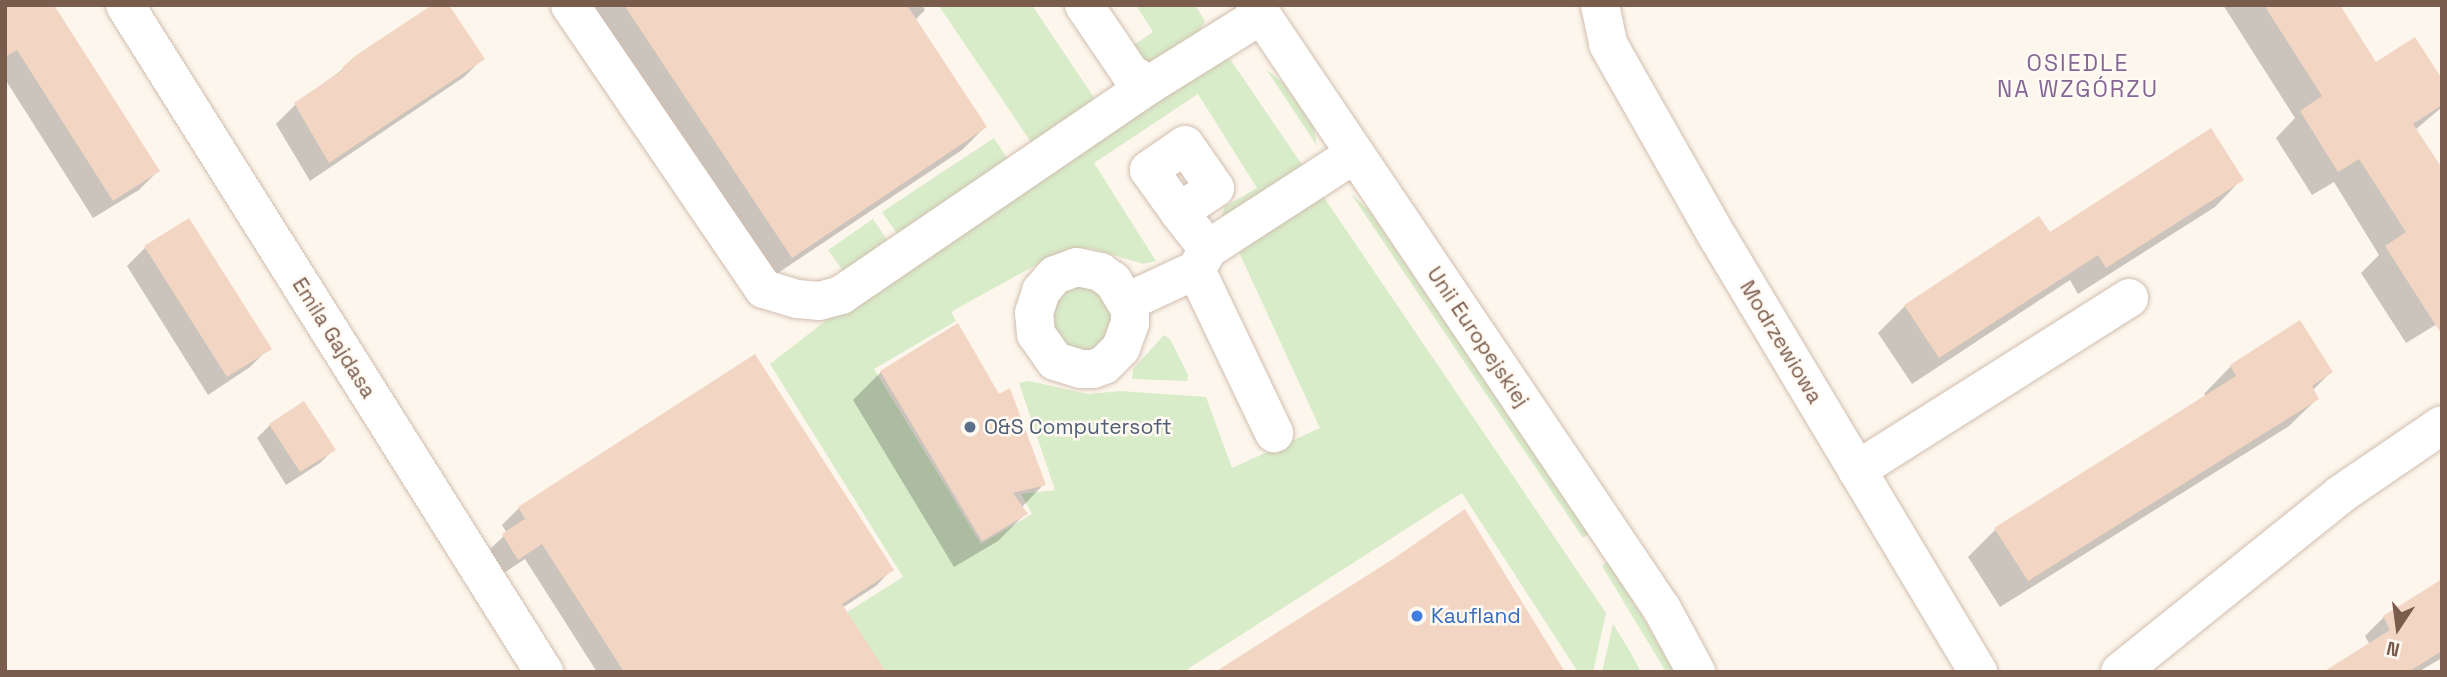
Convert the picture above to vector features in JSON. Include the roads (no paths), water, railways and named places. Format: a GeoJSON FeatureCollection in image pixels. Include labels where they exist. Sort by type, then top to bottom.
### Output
{"type":"FeatureCollection","features":[{"type":"Feature","properties":{"kind":"street","name":"Emila Gajdasa"},"geometry":{"type":"LineString","coordinates":[[125,5],[544,672]]}},
{"type":"Feature","properties":{"kind":"street"},"geometry":{"type":"LineString","coordinates":[[570,5],[764,289],[790,298],[819,301],[841,295],[1258,10]]}},
{"type":"Feature","properties":{"kind":"street"},"geometry":{"type":"LineString","coordinates":[[1084,5],[1130,73],[1149,85]]}},
{"type":"Feature","properties":{"kind":"street","name":"Modrzewiowa"},"geometry":{"type":"LineString","coordinates":[[1600,5],[1608,44],[1719,239],[1978,672]]}},
{"type":"Feature","properties":{"kind":"street","name":"Unii Europejskiej"},"geometry":{"type":"LineString","coordinates":[[1258,10],[1662,609],[1696,672]]}},
{"type":"Feature","properties":{"kind":"street"},"geometry":{"type":"LineString","coordinates":[[1127,302],[1202,259],[1355,154]]}},
{"type":"Feature","properties":{"kind":"street"},"geometry":{"type":"LineString","coordinates":[[1179,212],[1202,259],[1274,433]]}},
{"type":"Feature","properties":{"kind":"street"},"geometry":{"type":"LineString","coordinates":[[1857,470],[2129,298]]}},
{"type":"Feature","properties":{"kind":"street"},"geometry":{"type":"LineString","coordinates":[[2120,672],[2341,494],[2442,425]]}},
{"type":"Feature","properties":{"kind":"place","name":"O&S Computersoft"},"geometry":{"type":"Point","coordinates":[970,427]}},
{"type":"Feature","properties":{"kind":"place","name":"Kaufland"},"geometry":{"type":"Point","coordinates":[1417,616]}},
{"type":"Feature","properties":{"kind":"district","name":"OSIEDLE NA WZGÓRZU"},"geometry":{"type":"Point","coordinates":[2078,76]}}]}
